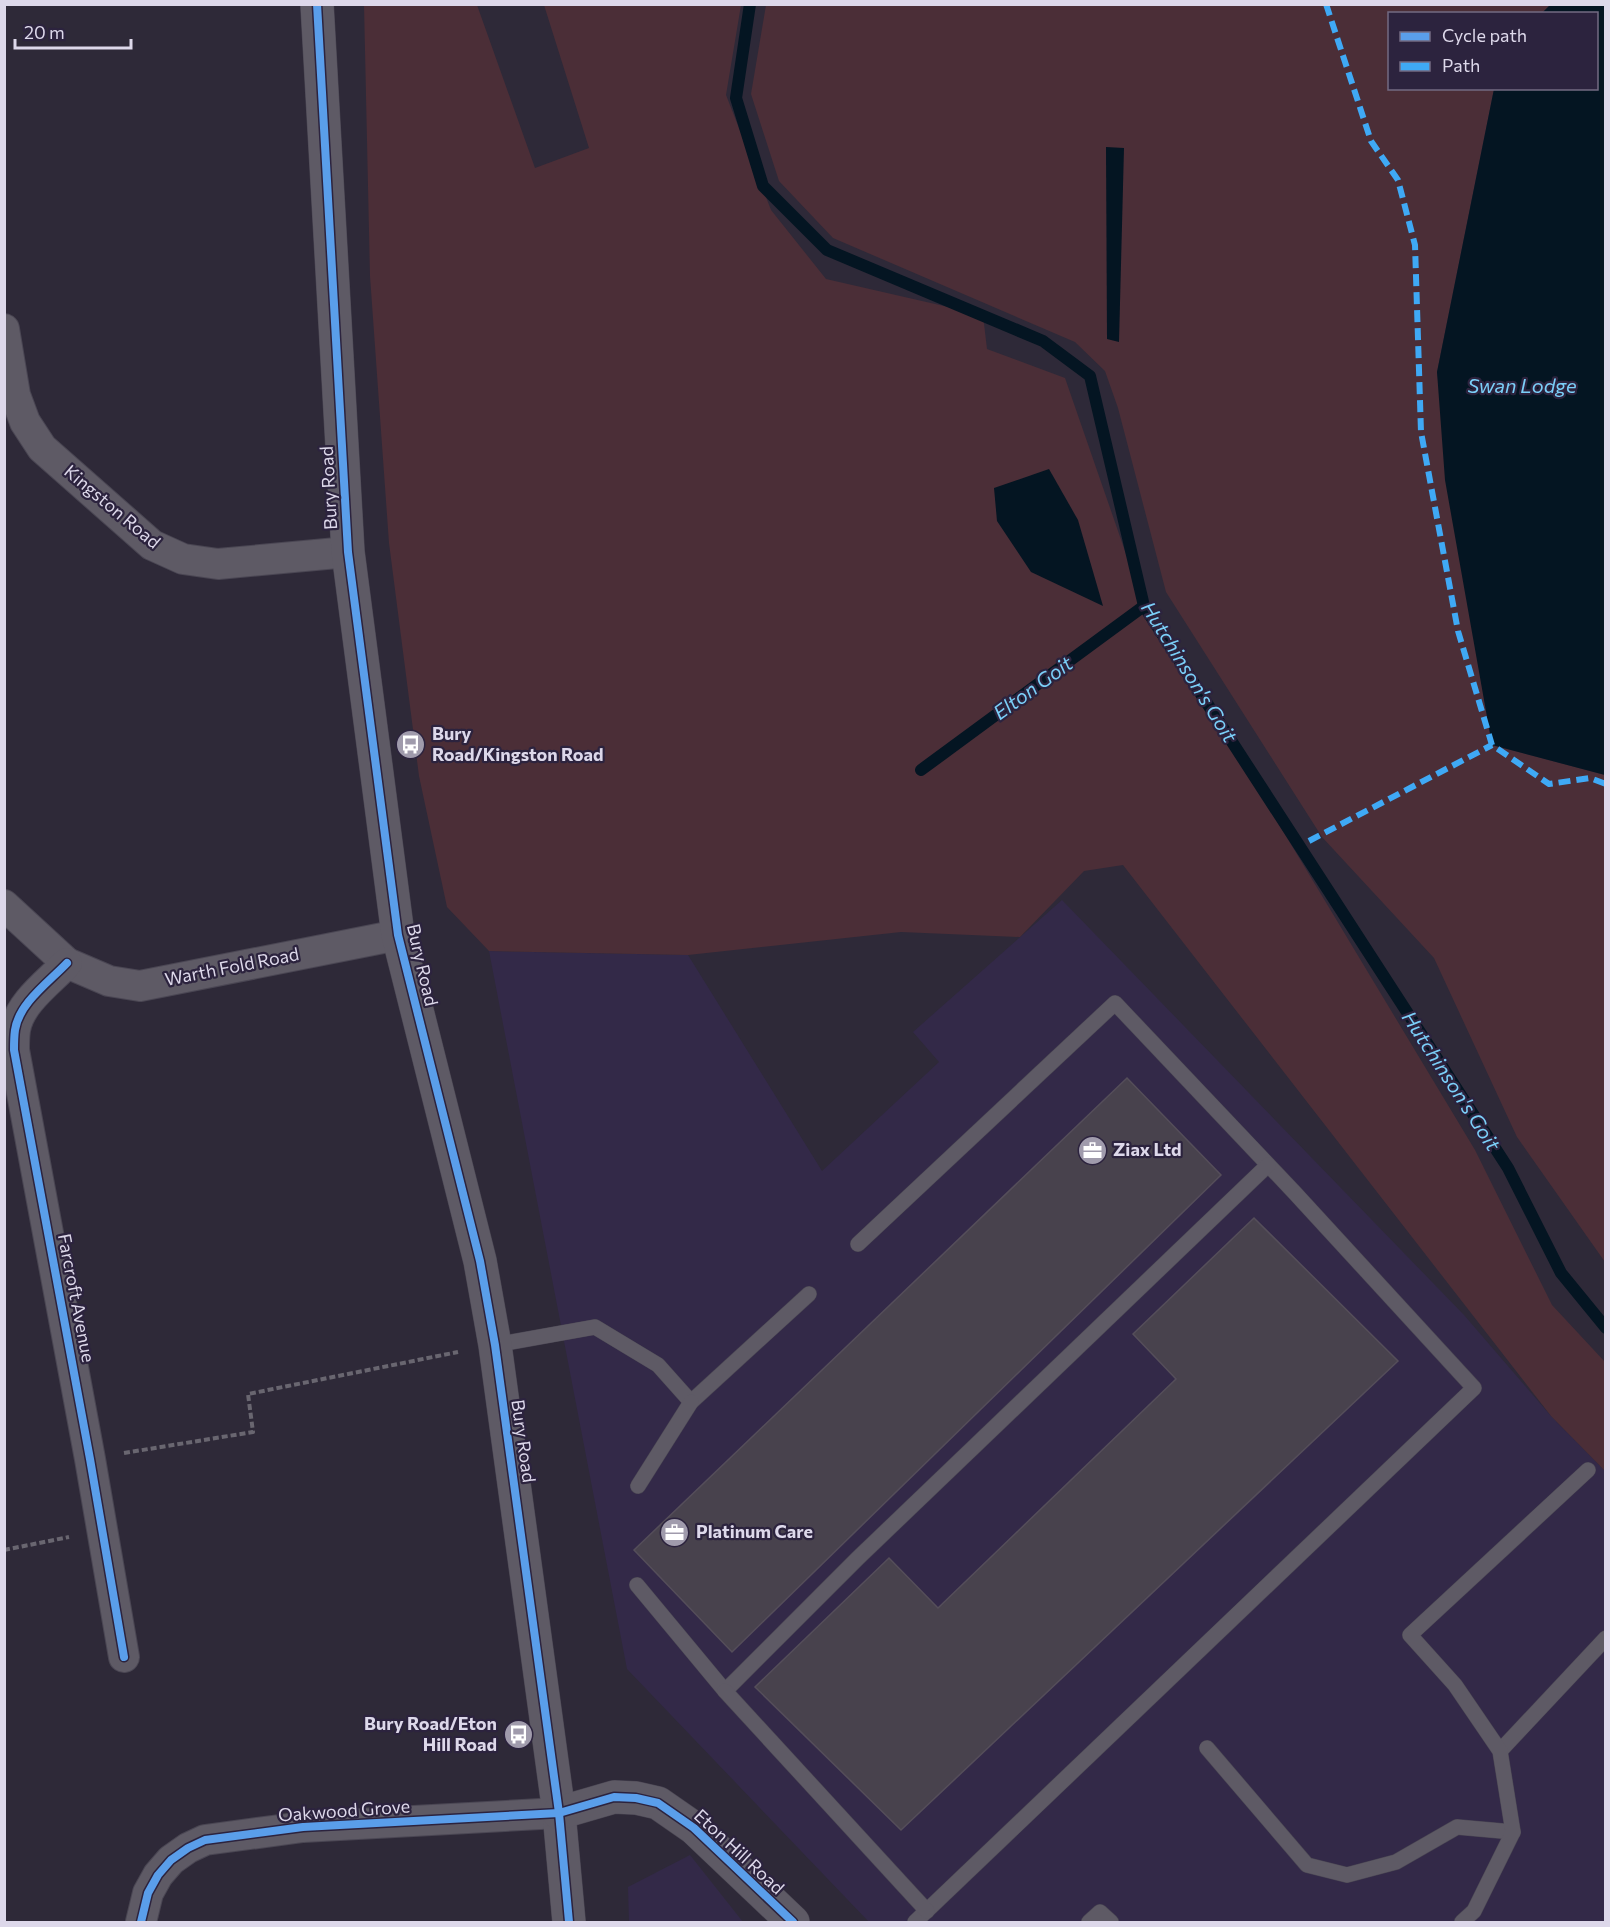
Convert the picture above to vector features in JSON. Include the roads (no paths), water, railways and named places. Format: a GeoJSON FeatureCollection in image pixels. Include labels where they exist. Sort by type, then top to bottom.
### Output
{"type":"FeatureCollection","features":[{"type":"Feature","properties":{"kind":"street","name":"Bury Road"},"geometry":{"type":"LineString","coordinates":[[317,4],[348,552],[398,934],[480,1261],[495,1345],[559,1813],[569,1923]]}},
{"type":"Feature","properties":{"kind":"street","name":"Kingston Road"},"geometry":{"type":"LineString","coordinates":[[4,329],[15,395],[25,422],[42,448],[152,545],[183,559],[218,564],[348,552]]}},
{"type":"Feature","properties":{"kind":"street","name":"Warth Fold Road"},"geometry":{"type":"LineString","coordinates":[[4,905],[67,963],[109,981],[140,986],[398,934]]}},
{"type":"Feature","properties":{"kind":"street","name":"Farcroft Avenue"},"geometry":{"type":"LineString","coordinates":[[67,963],[29,1002],[19,1016],[15,1029],[14,1050],[90,1459],[124,1657]]}},
{"type":"Feature","properties":{"kind":"street","name":"Eton Hill Road"},"geometry":{"type":"LineString","coordinates":[[559,1813],[614,1797],[636,1798],[658,1803],[694,1828],[793,1923]]}},
{"type":"Feature","properties":{"kind":"street","name":"Oakwood Grove"},"geometry":{"type":"LineString","coordinates":[[141,1923],[147,1893],[158,1875],[171,1860],[205,1840],[303,1827],[559,1813]]}},
{"type":"Feature","properties":{"kind":"lane"},"geometry":{"type":"LineString","coordinates":[[858,1244],[1114,1003],[1268,1165],[1474,1388],[915,1923]]}},
{"type":"Feature","properties":{"kind":"lane"},"geometry":{"type":"LineString","coordinates":[[725,1690],[874,1542],[1268,1165]]}},
{"type":"Feature","properties":{"kind":"lane"},"geometry":{"type":"LineString","coordinates":[[638,1486],[691,1402],[809,1294]]}},
{"type":"Feature","properties":{"kind":"lane"},"geometry":{"type":"LineString","coordinates":[[495,1345],[595,1327],[658,1365],[691,1402]]}},
{"type":"Feature","properties":{"kind":"lane"},"geometry":{"type":"LineString","coordinates":[[1462,1923],[1474,1911],[1513,1832],[1500,1751],[1455,1685],[1410,1635],[1588,1470]]}},
{"type":"Feature","properties":{"kind":"lane"},"geometry":{"type":"LineString","coordinates":[[637,1585],[725,1690],[927,1911]]}},
{"type":"Feature","properties":{"kind":"lane"},"geometry":{"type":"LineString","coordinates":[[1500,1751],[1605,1638]]}},
{"type":"Feature","properties":{"kind":"lane"},"geometry":{"type":"LineString","coordinates":[[1207,1748],[1307,1865],[1347,1875],[1396,1863],[1457,1827],[1513,1832]]}},
{"type":"Feature","properties":{"kind":"lane"},"geometry":{"type":"LineString","coordinates":[[1089,1923],[1100,1912],[1112,1923]]}},
{"type":"Feature","properties":{"kind":"water","name":"Swan Lodge"},"geometry":{"type":"Polygon","coordinates":[[[1550,5],[1605,5],[1605,775],[1492,745],[1445,480],[1437,372],[1494,90],[1598,90],[1598,12],[1543,12],[1550,5]]]}},
{"type":"Feature","properties":{"kind":"water"},"geometry":{"type":"Polygon","coordinates":[[[1106,147],[1124,148],[1119,342],[1107,339],[1106,147]]]}},
{"type":"Feature","properties":{"kind":"water"},"geometry":{"type":"Polygon","coordinates":[[[1049,469],[1078,520],[1103,606],[1031,572],[997,521],[994,488],[1049,469]]]}},
{"type":"Feature","properties":{"kind":"waterway","name":"Hutchinson's Goit"},"geometry":{"type":"LineString","coordinates":[[750,4],[736,98],[763,186],[827,250],[1043,341],[1090,376],[1144,606],[1508,1168],[1561,1273],[1606,1328]]}},
{"type":"Feature","properties":{"kind":"waterway","name":"Elton Goit"},"geometry":{"type":"LineString","coordinates":[[921,770],[1144,606]]}},
{"type":"Feature","properties":{"kind":"place","name":"Bury Road/Kingston Road"},"geometry":{"type":"Point","coordinates":[411,744]}},
{"type":"Feature","properties":{"kind":"place","name":"Ziax Ltd"},"geometry":{"type":"Point","coordinates":[1092,1150]}},
{"type":"Feature","properties":{"kind":"place","name":"Platinum Care"},"geometry":{"type":"Point","coordinates":[675,1532]}},
{"type":"Feature","properties":{"kind":"place","name":"Bury Road/Eton Hill Road"},"geometry":{"type":"Point","coordinates":[518,1734]}}]}
